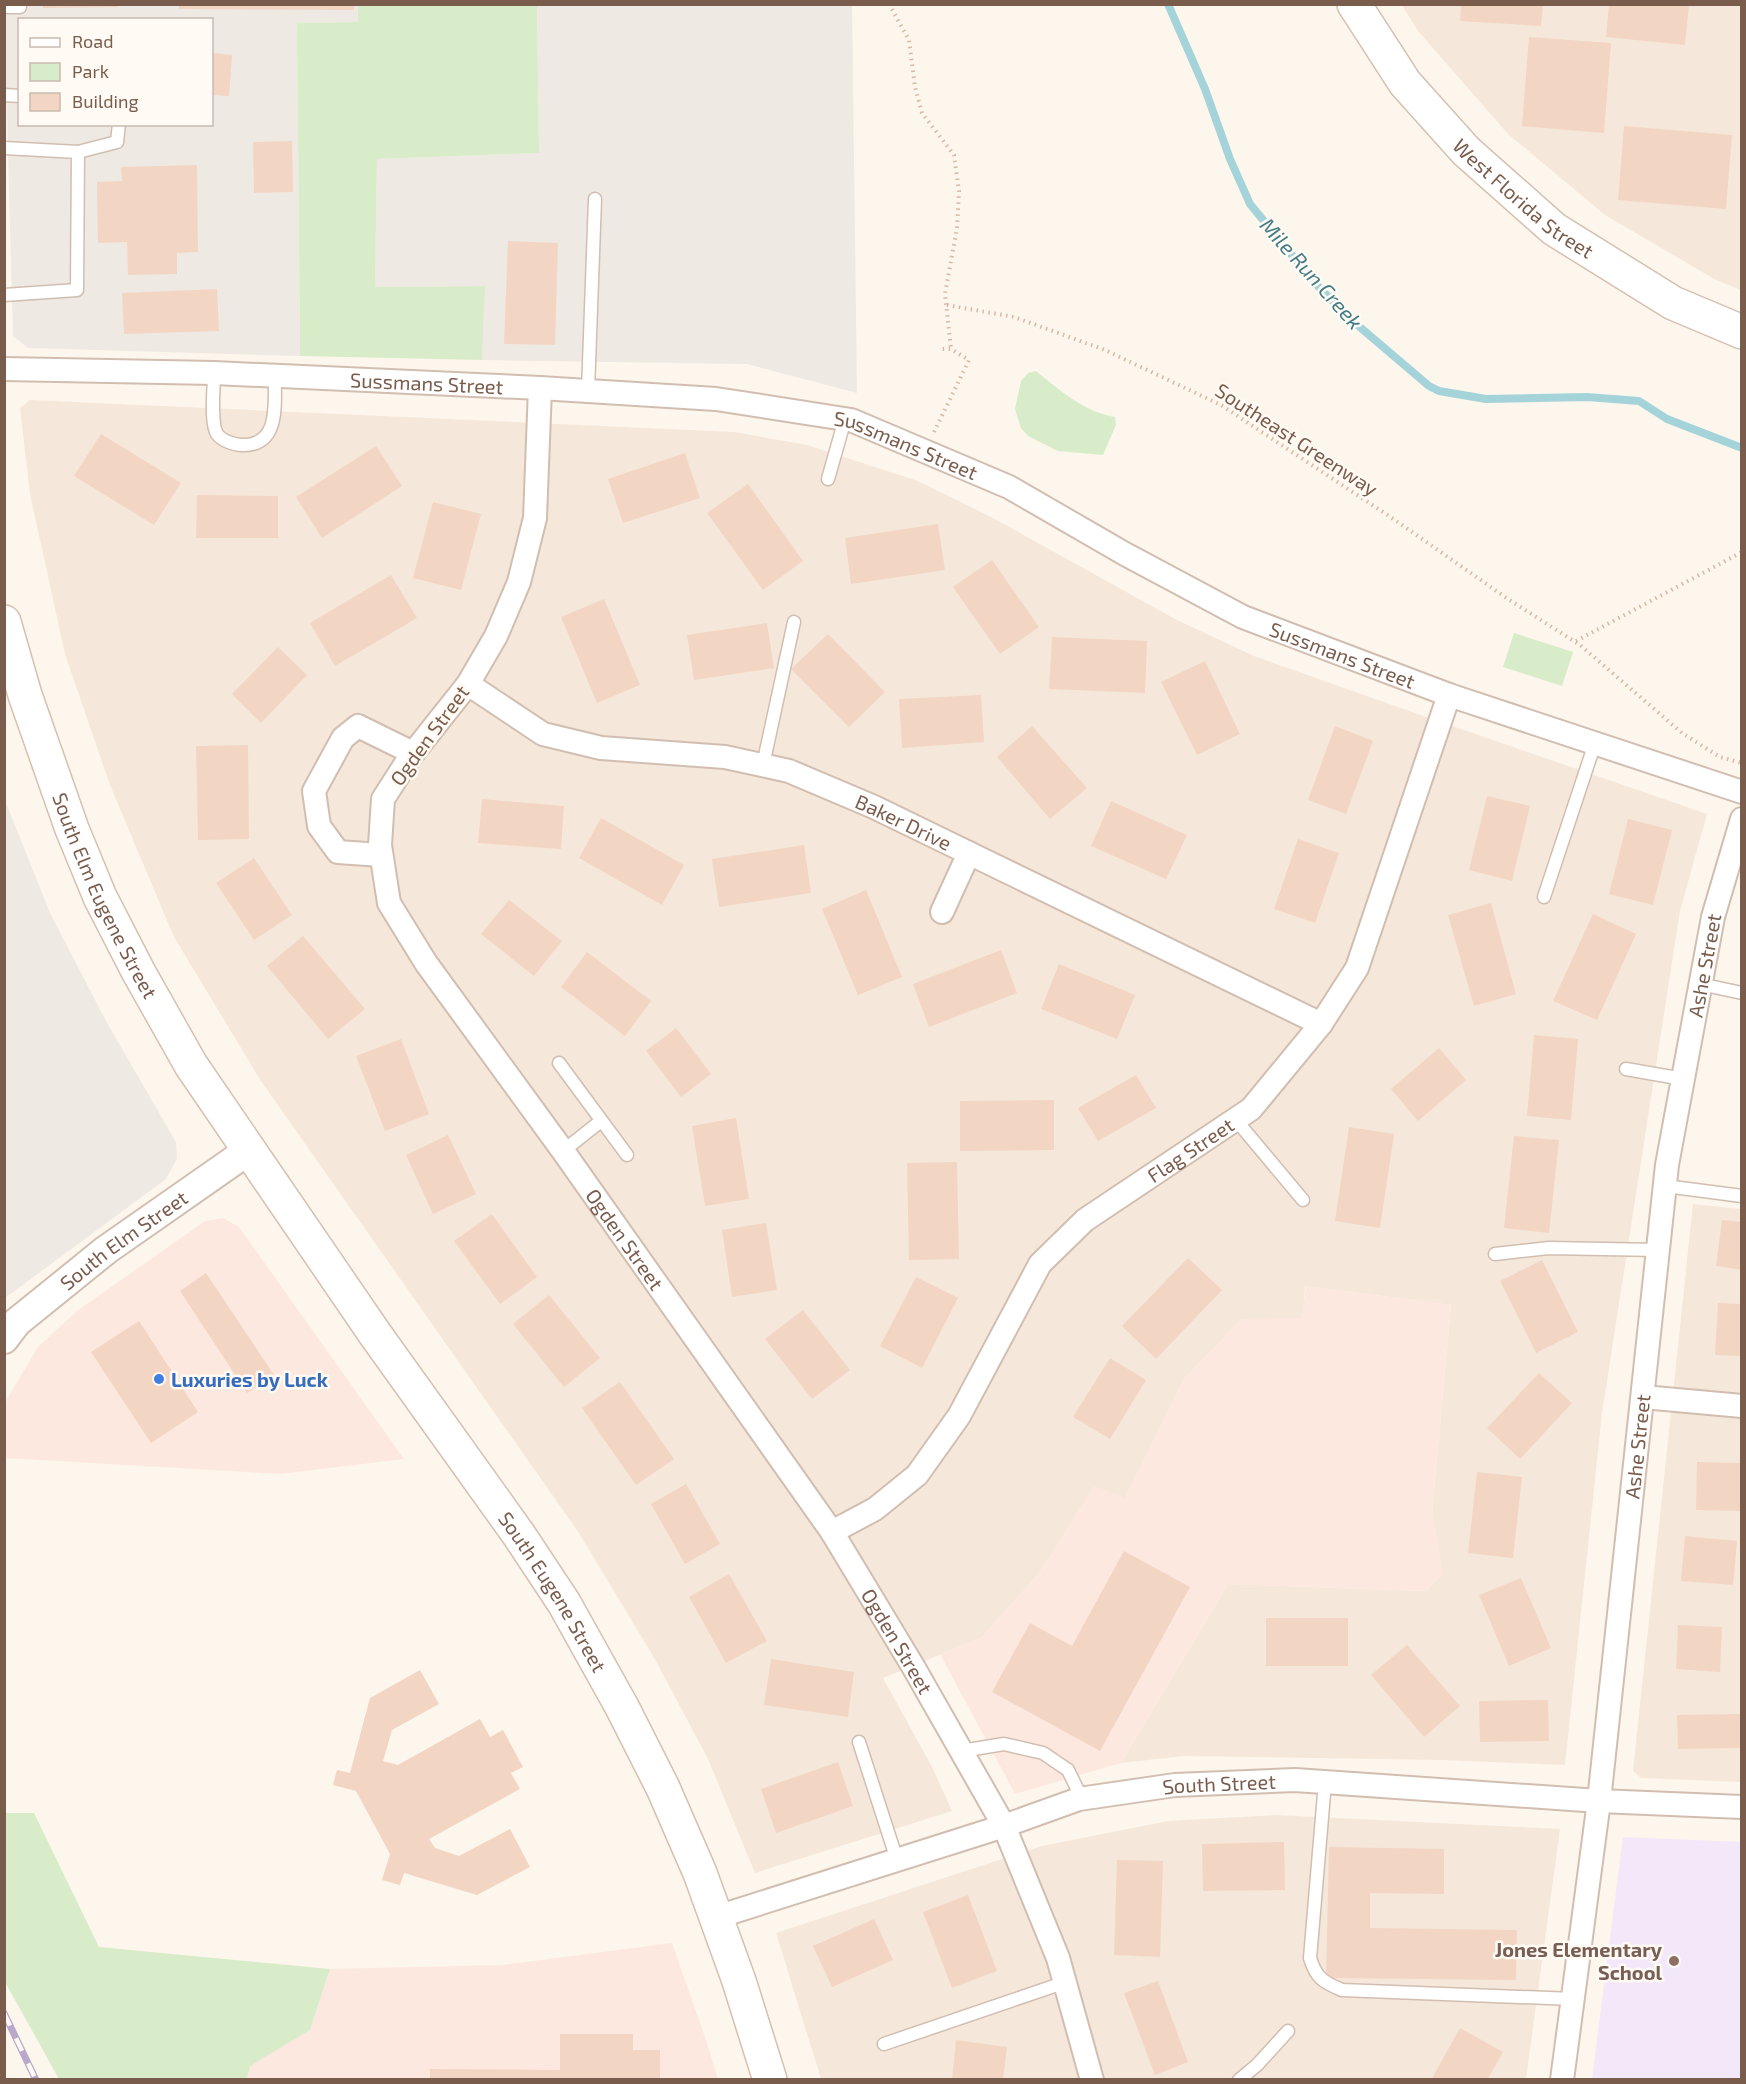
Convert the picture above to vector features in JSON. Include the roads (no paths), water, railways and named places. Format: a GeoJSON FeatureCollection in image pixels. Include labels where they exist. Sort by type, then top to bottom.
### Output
{"type":"FeatureCollection","features":[{"type":"Feature","properties":{"kind":"main road","name":"West Florida Street"},"geometry":{"type":"LineString","coordinates":[[1354,4],[1405,83],[1466,151],[1554,229],[1673,303],[1742,332]]}},
{"type":"Feature","properties":{"kind":"main road","name":"South Elm Eugene Street"},"geometry":{"type":"LineString","coordinates":[[4,622],[47,759],[100,897],[138,971],[191,1065],[249,1150]]}},
{"type":"Feature","properties":{"kind":"main road","name":"South Eugene Street"},"geometry":{"type":"LineString","coordinates":[[249,1150],[388,1353],[519,1535],[564,1603],[622,1707],[663,1788],[717,1917],[770,2079]]}},
{"type":"Feature","properties":{"kind":"street","name":"Sussmans Street"},"geometry":{"type":"LineString","coordinates":[[4,369],[275,376],[540,388],[716,399],[845,419],[1009,487],[1125,554],[1243,617],[1449,695],[1742,792]]}},
{"type":"Feature","properties":{"kind":"street","name":"Ogden Street"},"geometry":{"type":"LineString","coordinates":[[540,388],[535,518],[519,582],[496,636],[468,684],[413,753],[383,799],[380,845],[389,903],[426,963],[563,1151],[832,1533],[914,1668],[1004,1826],[1059,1958],[1092,2079]]}},
{"type":"Feature","properties":{"kind":"street","name":"Baker Drive"},"geometry":{"type":"LineString","coordinates":[[468,684],[543,734],[602,748],[725,757],[789,771],[874,807],[1321,1024]]}},
{"type":"Feature","properties":{"kind":"street","name":"Flag Street"},"geometry":{"type":"LineString","coordinates":[[832,1533],[874,1509],[917,1474],[959,1416],[1040,1264],[1085,1220],[1251,1109],[1321,1024],[1357,968],[1449,695]]}},
{"type":"Feature","properties":{"kind":"street"},"geometry":{"type":"LineString","coordinates":[[381,855],[338,852],[319,826],[314,791],[343,738],[358,726],[413,753]]}},
{"type":"Feature","properties":{"kind":"street","name":"Ashe Street"},"geometry":{"type":"LineString","coordinates":[[1562,2079],[1599,1801],[1665,1186],[1713,917],[1742,819]]}},
{"type":"Feature","properties":{"kind":"street"},"geometry":{"type":"LineString","coordinates":[[942,912],[969,853]]}},
{"type":"Feature","properties":{"kind":"street","name":"South Elm Street"},"geometry":{"type":"LineString","coordinates":[[4,1339],[16,1322],[106,1250],[249,1150]]}},
{"type":"Feature","properties":{"kind":"street"},"geometry":{"type":"LineString","coordinates":[[1643,1397],[1742,1406]]}},
{"type":"Feature","properties":{"kind":"street","name":"South Street"},"geometry":{"type":"LineString","coordinates":[[717,1917],[1082,1799],[1175,1785],[1295,1780],[1599,1801],[1742,1807]]}},
{"type":"Feature","properties":{"kind":"lane"},"geometry":{"type":"LineString","coordinates":[[4,7],[20,7],[20,4]]}},
{"type":"Feature","properties":{"kind":"lane"},"geometry":{"type":"LineString","coordinates":[[4,148],[78,152],[117,142],[119,126]]}},
{"type":"Feature","properties":{"kind":"lane"},"geometry":{"type":"LineString","coordinates":[[4,295],[77,290],[78,152]]}},
{"type":"Feature","properties":{"kind":"lane"},"geometry":{"type":"LineString","coordinates":[[588,391],[595,199]]}},
{"type":"Feature","properties":{"kind":"lane"},"geometry":{"type":"LineString","coordinates":[[214,374],[214,422],[218,435],[228,442],[241,446],[255,444],[266,439],[273,424],[275,376]]}},
{"type":"Feature","properties":{"kind":"lane"},"geometry":{"type":"LineString","coordinates":[[828,479],[845,419]]}},
{"type":"Feature","properties":{"kind":"lane"},"geometry":{"type":"LineString","coordinates":[[763,765],[794,622]]}},
{"type":"Feature","properties":{"kind":"lane"},"geometry":{"type":"LineString","coordinates":[[1544,897],[1595,743]]}},
{"type":"Feature","properties":{"kind":"lane"},"geometry":{"type":"LineString","coordinates":[[1700,984],[1742,993]]}},
{"type":"Feature","properties":{"kind":"lane"},"geometry":{"type":"LineString","coordinates":[[559,1063],[627,1155]]}},
{"type":"Feature","properties":{"kind":"lane"},"geometry":{"type":"LineString","coordinates":[[1626,1069],[1683,1079]]}},
{"type":"Feature","properties":{"kind":"lane"},"geometry":{"type":"LineString","coordinates":[[1236,1120],[1303,1200]]}},
{"type":"Feature","properties":{"kind":"lane"},"geometry":{"type":"LineString","coordinates":[[563,1151],[601,1121]]}},
{"type":"Feature","properties":{"kind":"lane"},"geometry":{"type":"LineString","coordinates":[[1665,1186],[1742,1196]]}},
{"type":"Feature","properties":{"kind":"lane"},"geometry":{"type":"LineString","coordinates":[[1495,1254],[1549,1248],[1659,1250]]}},
{"type":"Feature","properties":{"kind":"lane"},"geometry":{"type":"LineString","coordinates":[[859,1742],[897,1860]]}},
{"type":"Feature","properties":{"kind":"lane"},"geometry":{"type":"LineString","coordinates":[[962,1751],[1004,1744],[1043,1753],[1068,1770],[1082,1799]]}},
{"type":"Feature","properties":{"kind":"lane"},"geometry":{"type":"LineString","coordinates":[[1325,1782],[1310,1958],[1314,1973],[1326,1983],[1342,1990],[1573,2000]]}},
{"type":"Feature","properties":{"kind":"lane"},"geometry":{"type":"LineString","coordinates":[[884,2044],[1065,1982]]}},
{"type":"Feature","properties":{"kind":"lane"},"geometry":{"type":"LineString","coordinates":[[1239,2079],[1257,2065],[1288,2031]]}},
{"type":"Feature","properties":{"kind":"waterway","name":"Mile Run Creek"},"geometry":{"type":"LineString","coordinates":[[1168,4],[1205,89],[1230,159],[1250,204],[1314,282],[1348,317],[1429,386],[1439,391],[1486,399],[1587,397],[1639,401],[1667,419],[1742,448]]}},
{"type":"Feature","properties":{"kind":"railway"},"geometry":{"type":"LineString","coordinates":[[4,2013],[36,2080]]}},
{"type":"Feature","properties":{"kind":"place","name":"Luxuries by Luck"},"geometry":{"type":"Point","coordinates":[159,1379]}},
{"type":"Feature","properties":{"kind":"place","name":"Jones Elementary School"},"geometry":{"type":"Point","coordinates":[1674,1961]}}]}
